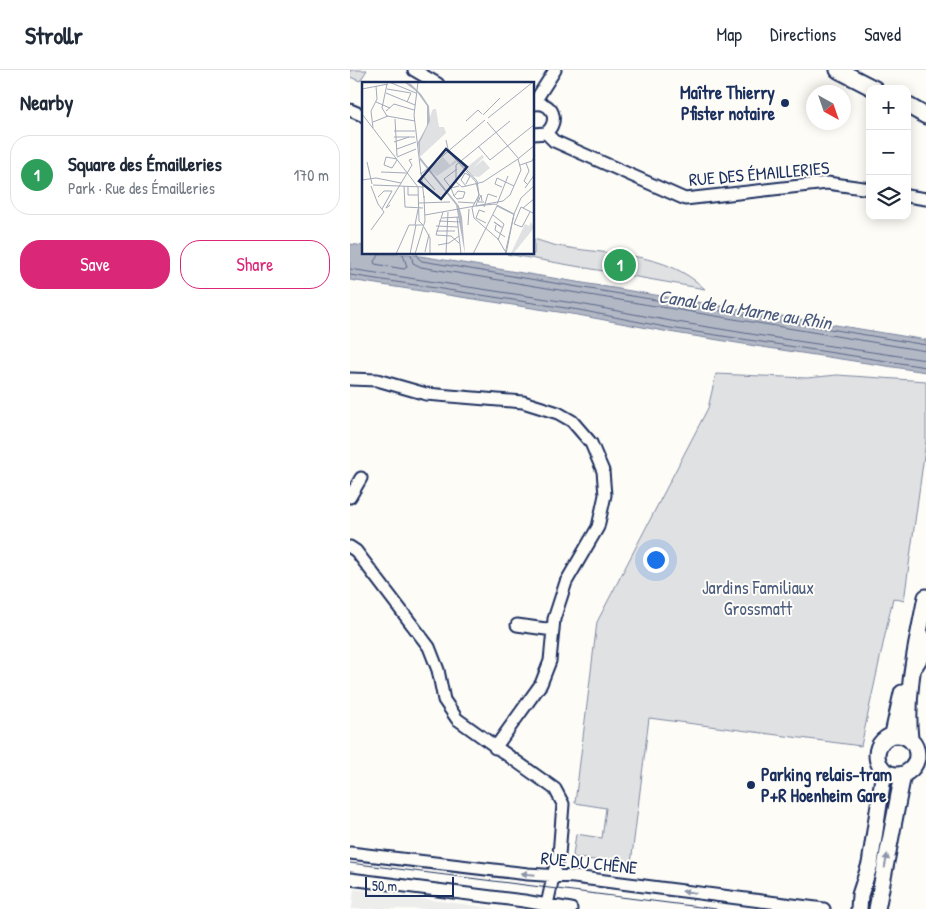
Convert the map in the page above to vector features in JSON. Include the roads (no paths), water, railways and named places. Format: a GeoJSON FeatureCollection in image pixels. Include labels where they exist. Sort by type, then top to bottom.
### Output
{"type":"FeatureCollection","features":[{"type":"Feature","properties":{"kind":"main road"},"geometry":{"type":"LineString","coordinates":[[838,70],[868,85]]}},
{"type":"Feature","properties":{"kind":"main road"},"geometry":{"type":"LineString","coordinates":[[911,107],[926,116]]}},
{"type":"Feature","properties":{"kind":"main road"},"geometry":{"type":"LineString","coordinates":[[910,739],[908,722],[910,676],[926,597]]}},
{"type":"Feature","properties":{"kind":"main road"},"geometry":{"type":"LineString","coordinates":[[893,734],[903,688],[910,676]]}},
{"type":"Feature","properties":{"kind":"main road"},"geometry":{"type":"LineString","coordinates":[[893,734],[899,734],[910,739],[914,744],[917,755],[914,766],[903,774],[897,775],[884,771],[876,760],[876,753],[882,741],[893,734]]}},
{"type":"Feature","properties":{"kind":"main road"},"geometry":{"type":"LineString","coordinates":[[859,909],[860,895],[870,864],[884,771]]}},
{"type":"Feature","properties":{"kind":"main road"},"geometry":{"type":"LineString","coordinates":[[877,909],[903,774]]}},
{"type":"Feature","properties":{"kind":"street"},"geometry":{"type":"LineString","coordinates":[[414,70],[435,82]]}},
{"type":"Feature","properties":{"kind":"street"},"geometry":{"type":"LineString","coordinates":[[535,102],[555,70]]}},
{"type":"Feature","properties":{"kind":"street"},"geometry":{"type":"LineString","coordinates":[[535,104],[544,104],[554,115],[553,125],[546,133],[535,134]]}},
{"type":"Feature","properties":{"kind":"street"},"geometry":{"type":"LineString","coordinates":[[350,110],[362,115]]}},
{"type":"Feature","properties":{"kind":"street","name":"RUE DES ÉMAILLERIES"},"geometry":{"type":"LineString","coordinates":[[546,133],[554,141],[685,199],[828,183],[866,188]]}},
{"type":"Feature","properties":{"kind":"street"},"geometry":{"type":"LineString","coordinates":[[911,197],[926,199]]}},
{"type":"Feature","properties":{"kind":"street"},"geometry":{"type":"LineString","coordinates":[[350,379],[377,380],[426,394],[524,402],[558,413],[572,421],[591,443],[603,471],[605,494],[598,527],[566,582],[554,619],[550,662],[542,684],[495,748]]}},
{"type":"Feature","properties":{"kind":"street"},"geometry":{"type":"LineString","coordinates":[[350,497],[361,478]]}},
{"type":"Feature","properties":{"kind":"street"},"geometry":{"type":"LineString","coordinates":[[350,547],[356,551],[429,647],[438,670],[444,700],[457,719],[495,748],[555,789],[564,804],[559,856],[547,907]]}},
{"type":"Feature","properties":{"kind":"street"},"geometry":{"type":"LineString","coordinates":[[517,626],[552,630]]}},
{"type":"Feature","properties":{"kind":"street"},"geometry":{"type":"LineString","coordinates":[[910,676],[922,658],[926,638]]}},
{"type":"Feature","properties":{"kind":"street","name":"RUE DU CHÊNE"},"geometry":{"type":"LineString","coordinates":[[350,853],[824,909]]}},
{"type":"Feature","properties":{"kind":"street"},"geometry":{"type":"LineString","coordinates":[[350,879],[571,909]]}},
{"type":"Feature","properties":{"kind":"water"},"geometry":{"type":"Polygon","coordinates":[[[350,244],[362,246],[362,255],[414,255],[926,340],[926,372],[669,332],[578,315],[350,280],[350,244]]]}},
{"type":"Feature","properties":{"kind":"tram line"},"geometry":{"type":"LineString","coordinates":[[350,863],[716,909]]}},
{"type":"Feature","properties":{"kind":"place","name":"Maître Thierry Pfister notaire"},"geometry":{"type":"Point","coordinates":[785,103]}},
{"type":"Feature","properties":{"kind":"place","name":"Square des Émailleries"},"geometry":{"type":"Point","coordinates":[620,265]}},
{"type":"Feature","properties":{"kind":"place","name":"Parking relais-tram P+R Hoenheim Gare"},"geometry":{"type":"Point","coordinates":[751,785]}},
{"type":"Feature","properties":{"kind":"water label","name":"Canal de la Marne au Rhin"},"geometry":{"type":"Point","coordinates":[745,309]}},
{"type":"Feature","properties":{"kind":"park label","name":"Jardins Familiaux Grossmatt"},"geometry":{"type":"Point","coordinates":[758,598]}}]}
